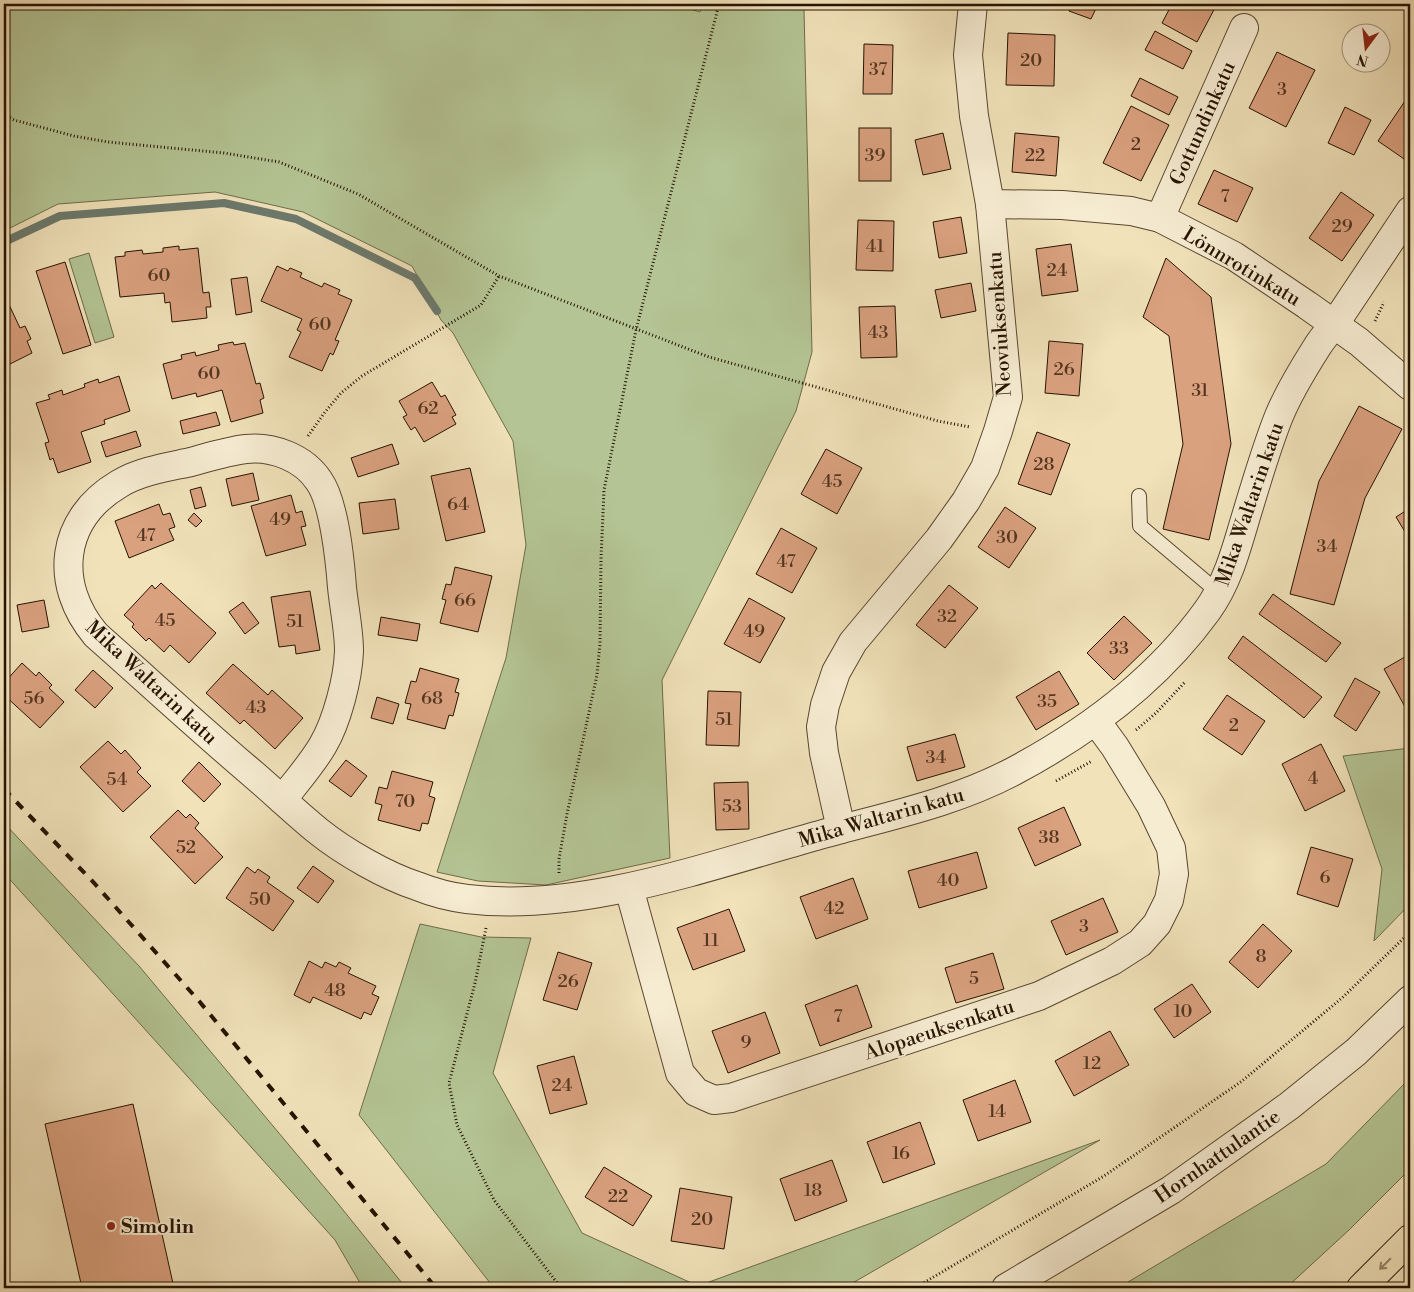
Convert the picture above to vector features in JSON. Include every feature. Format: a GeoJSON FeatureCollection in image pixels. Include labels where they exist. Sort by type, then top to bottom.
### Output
{"type":"FeatureCollection","features":[{"type":"Feature","properties":{"kind":"highway"},"geometry":{"type":"LineString","coordinates":[[1361,1288],[1410,1239]]}},
{"type":"Feature","properties":{"kind":"street","name":"Neoviuksenkatu"},"geometry":{"type":"LineString","coordinates":[[841,829],[824,753],[821,727],[825,705],[836,672],[853,642],[939,539],[966,501],[985,468],[1008,398],[990,204],[974,116],[968,55],[973,4]]}},
{"type":"Feature","properties":{"kind":"street","name":"Gottundinkatu"},"geometry":{"type":"LineString","coordinates":[[1160,218],[1244,28]]}},
{"type":"Feature","properties":{"kind":"street","name":"Lönnrotinkatu"},"geometry":{"type":"LineString","coordinates":[[990,204],[1062,204],[1131,211],[1160,218],[1234,256],[1335,323],[1410,386]]}},
{"type":"Feature","properties":{"kind":"street","name":"Mika Waltarin katu"},"geometry":{"type":"LineString","coordinates":[[282,800],[323,745],[342,698],[349,650],[338,551],[326,495],[319,480],[294,457],[274,451],[247,448],[139,475],[120,483],[96,502],[79,525],[70,550],[68,573],[74,602],[86,624],[96,636],[282,800],[321,834],[376,869],[414,886],[463,899],[510,902],[559,898],[629,888],[912,811],[970,792],[1027,764],[1096,721],[1145,682],[1167,661],[1207,611],[1218,592],[1237,548],[1268,443],[1281,411],[1318,345],[1335,323],[1410,210]]}},
{"type":"Feature","properties":{"kind":"street","name":"Alopaeuksenkatu"},"geometry":{"type":"LineString","coordinates":[[629,888],[680,1073],[696,1092],[714,1100],[731,1098],[1039,996],[1112,961],[1140,943],[1157,924],[1169,900],[1174,874],[1171,848],[1151,806],[1115,747],[1096,721]]}},
{"type":"Feature","properties":{"kind":"street","name":"Hornhattulantie"},"geometry":{"type":"LineString","coordinates":[[1006,1288],[1171,1190],[1290,1106],[1356,1052],[1410,1000]]}},
{"type":"Feature","properties":{"kind":"lane"},"geometry":{"type":"LineString","coordinates":[[1139,496],[1140,526],[1218,592]]}},
{"type":"Feature","properties":{"kind":"path"},"geometry":{"type":"LineString","coordinates":[[559,898],[560,850],[597,675],[600,643],[604,490],[636,330],[718,4]]}},
{"type":"Feature","properties":{"kind":"path"},"geometry":{"type":"LineString","coordinates":[[4,114],[14,120],[74,136],[108,142],[224,153],[279,162],[358,194],[499,276],[708,357],[938,422],[998,431]]}},
{"type":"Feature","properties":{"kind":"path"},"geometry":{"type":"LineString","coordinates":[[294,457],[325,412],[341,393],[362,376],[481,305],[499,276]]}},
{"type":"Feature","properties":{"kind":"path"},"geometry":{"type":"LineString","coordinates":[[1359,342],[1376,319],[1388,295]]}},
{"type":"Feature","properties":{"kind":"path"},"geometry":{"type":"LineString","coordinates":[[1052,783],[1115,747],[1156,713],[1186,682]]}},
{"type":"Feature","properties":{"kind":"path"},"geometry":{"type":"LineString","coordinates":[[487,922],[484,946],[449,1083],[456,1125],[494,1200],[561,1288]]}},
{"type":"Feature","properties":{"kind":"path"},"geometry":{"type":"LineString","coordinates":[[915,1288],[1104,1176],[1242,1081],[1342,998],[1410,932]]}},
{"type":"Feature","properties":{"kind":"green space"},"geometry":{"type":"Polygon","coordinates":[[[4,4],[673,4],[700,12],[702,4],[806,4],[804,10],[812,352],[796,411],[662,680],[670,858],[546,885],[478,881],[437,872],[506,658],[526,545],[513,441],[453,333],[441,320],[412,266],[303,212],[215,192],[58,204],[4,231],[4,4]]]}},
{"type":"Feature","properties":{"kind":"green space"},"geometry":{"type":"Polygon","coordinates":[[[89,253],[114,337],[95,343],[69,259],[89,253]]]}},
{"type":"Feature","properties":{"kind":"green space"},"geometry":{"type":"Polygon","coordinates":[[[1410,748],[1410,904],[1374,941],[1382,869],[1343,756],[1410,748]]]}},
{"type":"Feature","properties":{"kind":"green space"},"geometry":{"type":"Polygon","coordinates":[[[4,823],[139,966],[335,1200],[406,1288],[363,1288],[335,1240],[4,873],[4,823]]]}},
{"type":"Feature","properties":{"kind":"green space"},"geometry":{"type":"Polygon","coordinates":[[[420,924],[481,937],[531,938],[493,1073],[582,1233],[698,1286],[1100,1140],[844,1288],[494,1288],[359,1115],[420,924]]]}},
{"type":"Feature","properties":{"kind":"green space"},"geometry":{"type":"Polygon","coordinates":[[[1410,1078],[1410,1169],[1349,1230],[1286,1288],[1118,1288],[1326,1164],[1410,1078]]]}},
{"type":"Feature","properties":{"kind":"building"},"geometry":{"type":"Polygon","coordinates":[[[1072,4],[1098,4],[1091,19],[1069,11],[1072,4]]]}},
{"type":"Feature","properties":{"kind":"building"},"geometry":{"type":"Polygon","coordinates":[[[1172,4],[1217,4],[1197,42],[1162,23],[1172,4]]]}},
{"type":"Feature","properties":{"kind":"building"},"geometry":{"type":"Polygon","coordinates":[[[1155,31],[1192,51],[1183,69],[1145,50],[1155,31]]]}},
{"type":"Feature","properties":{"kind":"building"},"geometry":{"type":"Polygon","coordinates":[[[1008,33],[1055,35],[1054,86],[1006,85],[1008,33]]]}},
{"type":"Feature","properties":{"kind":"building"},"geometry":{"type":"Polygon","coordinates":[[[864,44],[893,45],[892,94],[863,94],[864,44]]]}},
{"type":"Feature","properties":{"kind":"building"},"geometry":{"type":"Polygon","coordinates":[[[1277,52],[1315,70],[1286,127],[1249,108],[1277,52]]]}},
{"type":"Feature","properties":{"kind":"building"},"geometry":{"type":"Polygon","coordinates":[[[1140,78],[1178,97],[1169,115],[1131,96],[1140,78]]]}},
{"type":"Feature","properties":{"kind":"building"},"geometry":{"type":"Polygon","coordinates":[[[1410,96],[1410,163],[1378,141],[1410,96]]]}},
{"type":"Feature","properties":{"kind":"building"},"geometry":{"type":"Polygon","coordinates":[[[1131,106],[1169,125],[1141,181],[1103,163],[1131,106]]]}},
{"type":"Feature","properties":{"kind":"building"},"geometry":{"type":"Polygon","coordinates":[[[1345,107],[1371,120],[1354,155],[1328,143],[1345,107]]]}},
{"type":"Feature","properties":{"kind":"building"},"geometry":{"type":"Polygon","coordinates":[[[859,128],[891,128],[891,181],[859,181],[859,128]]]}},
{"type":"Feature","properties":{"kind":"building"},"geometry":{"type":"Polygon","coordinates":[[[943,133],[951,169],[923,175],[915,140],[943,133]]]}},
{"type":"Feature","properties":{"kind":"building"},"geometry":{"type":"Polygon","coordinates":[[[1015,133],[1059,137],[1056,176],[1012,172],[1015,133]]]}},
{"type":"Feature","properties":{"kind":"building"},"geometry":{"type":"Polygon","coordinates":[[[1214,170],[1253,188],[1237,222],[1198,204],[1214,170]]]}},
{"type":"Feature","properties":{"kind":"building"},"geometry":{"type":"Polygon","coordinates":[[[1341,192],[1374,215],[1342,261],[1309,238],[1341,192]]]}},
{"type":"Feature","properties":{"kind":"building"},"geometry":{"type":"Polygon","coordinates":[[[961,217],[967,253],[939,258],[933,222],[961,217]]]}},
{"type":"Feature","properties":{"kind":"building"},"geometry":{"type":"Polygon","coordinates":[[[858,220],[894,221],[893,271],[856,270],[858,220]]]}},
{"type":"Feature","properties":{"kind":"building"},"geometry":{"type":"Polygon","coordinates":[[[1071,244],[1078,291],[1042,296],[1036,249],[1071,244]]]}},
{"type":"Feature","properties":{"kind":"building"},"geometry":{"type":"Polygon","coordinates":[[[179,246],[179,250],[198,248],[203,293],[209,292],[211,307],[206,307],[207,318],[172,322],[170,302],[165,303],[164,293],[120,297],[115,257],[125,256],[125,252],[142,250],[143,254],[163,252],[163,248],[179,246]]]}},
{"type":"Feature","properties":{"kind":"building"},"geometry":{"type":"Polygon","coordinates":[[[1166,258],[1211,297],[1231,444],[1209,540],[1163,529],[1183,444],[1169,336],[1143,317],[1166,258]]]}},
{"type":"Feature","properties":{"kind":"building"},"geometry":{"type":"Polygon","coordinates":[[[65,262],[91,345],[63,354],[36,271],[65,262]]]}},
{"type":"Feature","properties":{"kind":"building"},"geometry":{"type":"Polygon","coordinates":[[[277,266],[288,271],[290,268],[302,273],[300,277],[322,287],[324,283],[340,290],[338,294],[352,300],[335,340],[339,341],[333,355],[330,353],[322,371],[289,357],[301,332],[297,330],[302,319],[261,301],[277,266]]]}},
{"type":"Feature","properties":{"kind":"building"},"geometry":{"type":"Polygon","coordinates":[[[247,277],[252,312],[236,315],[231,279],[247,277]]]}},
{"type":"Feature","properties":{"kind":"building"},"geometry":{"type":"Polygon","coordinates":[[[971,283],[976,311],[941,318],[935,290],[971,283]]]}},
{"type":"Feature","properties":{"kind":"building"},"geometry":{"type":"Polygon","coordinates":[[[4,294],[20,328],[25,326],[31,339],[27,341],[32,353],[4,367],[4,294]]]}},
{"type":"Feature","properties":{"kind":"building"},"geometry":{"type":"Polygon","coordinates":[[[895,306],[897,357],[861,358],[859,307],[895,306]]]}},
{"type":"Feature","properties":{"kind":"building"},"geometry":{"type":"Polygon","coordinates":[[[1049,341],[1083,344],[1079,396],[1045,393],[1049,341]]]}},
{"type":"Feature","properties":{"kind":"building"},"geometry":{"type":"Polygon","coordinates":[[[233,342],[234,345],[245,343],[256,384],[260,383],[264,398],[260,400],[263,413],[231,422],[222,390],[197,397],[196,393],[172,399],[163,364],[182,359],[181,355],[195,352],[196,356],[219,350],[218,345],[233,342]]]}},
{"type":"Feature","properties":{"kind":"building"},"geometry":{"type":"Polygon","coordinates":[[[119,376],[130,411],[104,420],[105,424],[81,432],[91,462],[58,473],[53,458],[50,460],[45,443],[49,442],[36,403],[50,399],[48,395],[62,390],[63,395],[85,387],[84,384],[98,379],[99,383],[119,376]]]}},
{"type":"Feature","properties":{"kind":"building"},"geometry":{"type":"Polygon","coordinates":[[[432,382],[441,397],[445,395],[456,415],[452,417],[456,424],[424,442],[415,427],[411,430],[403,417],[407,415],[399,401],[432,382]]]}},
{"type":"Feature","properties":{"kind":"building"},"geometry":{"type":"Polygon","coordinates":[[[1359,406],[1402,429],[1365,498],[1334,605],[1290,594],[1319,481],[1359,406]]]}},
{"type":"Feature","properties":{"kind":"building"},"geometry":{"type":"Polygon","coordinates":[[[216,412],[220,425],[183,434],[180,421],[216,412]]]}},
{"type":"Feature","properties":{"kind":"building"},"geometry":{"type":"Polygon","coordinates":[[[136,431],[141,446],[106,457],[101,442],[136,431]]]}},
{"type":"Feature","properties":{"kind":"building"},"geometry":{"type":"Polygon","coordinates":[[[1037,432],[1070,444],[1051,495],[1018,484],[1037,432]]]}},
{"type":"Feature","properties":{"kind":"building"},"geometry":{"type":"Polygon","coordinates":[[[392,444],[399,464],[358,477],[351,458],[392,444]]]}},
{"type":"Feature","properties":{"kind":"building"},"geometry":{"type":"Polygon","coordinates":[[[826,449],[862,468],[837,514],[801,494],[826,449]]]}},
{"type":"Feature","properties":{"kind":"building"},"geometry":{"type":"Polygon","coordinates":[[[470,468],[485,532],[446,541],[431,476],[470,468]]]}},
{"type":"Feature","properties":{"kind":"building"},"geometry":{"type":"Polygon","coordinates":[[[253,473],[259,500],[232,506],[226,479],[253,473]]]}},
{"type":"Feature","properties":{"kind":"building"},"geometry":{"type":"Polygon","coordinates":[[[201,487],[206,506],[195,509],[190,490],[201,487]]]}},
{"type":"Feature","properties":{"kind":"building"},"geometry":{"type":"Polygon","coordinates":[[[291,495],[296,513],[302,511],[306,526],[301,527],[306,545],[266,556],[251,506],[291,495]]]}},
{"type":"Feature","properties":{"kind":"building"},"geometry":{"type":"Polygon","coordinates":[[[395,499],[399,529],[363,534],[359,503],[395,499]]]}},
{"type":"Feature","properties":{"kind":"building"},"geometry":{"type":"Polygon","coordinates":[[[159,504],[163,515],[170,513],[175,527],[169,529],[174,540],[129,558],[115,521],[159,504]]]}},
{"type":"Feature","properties":{"kind":"building"},"geometry":{"type":"Polygon","coordinates":[[[1005,507],[1036,528],[1009,568],[978,547],[1005,507]]]}},
{"type":"Feature","properties":{"kind":"building"},"geometry":{"type":"Polygon","coordinates":[[[1410,508],[1410,540],[1396,517],[1410,508]]]}},
{"type":"Feature","properties":{"kind":"building"},"geometry":{"type":"Polygon","coordinates":[[[194,513],[202,521],[196,527],[188,520],[194,513]]]}},
{"type":"Feature","properties":{"kind":"building"},"geometry":{"type":"Polygon","coordinates":[[[781,528],[817,548],[792,593],[756,574],[781,528]]]}},
{"type":"Feature","properties":{"kind":"building"},"geometry":{"type":"Polygon","coordinates":[[[455,567],[492,576],[478,632],[440,623],[446,600],[442,599],[446,584],[451,585],[455,567]]]}},
{"type":"Feature","properties":{"kind":"building"},"geometry":{"type":"Polygon","coordinates":[[[161,583],[216,633],[189,663],[170,645],[164,652],[149,638],[146,641],[132,627],[134,624],[124,615],[152,585],[155,589],[161,583]]]}},
{"type":"Feature","properties":{"kind":"building"},"geometry":{"type":"Polygon","coordinates":[[[949,585],[978,608],[945,648],[916,625],[949,585]]]}},
{"type":"Feature","properties":{"kind":"building"},"geometry":{"type":"Polygon","coordinates":[[[310,591],[320,650],[296,654],[295,645],[279,647],[271,597],[310,591]]]}},
{"type":"Feature","properties":{"kind":"building"},"geometry":{"type":"Polygon","coordinates":[[[1273,594],[1341,643],[1326,662],[1259,614],[1273,594]]]}},
{"type":"Feature","properties":{"kind":"building"},"geometry":{"type":"Polygon","coordinates":[[[749,598],[785,618],[760,663],[724,644],[749,598]]]}},
{"type":"Feature","properties":{"kind":"building"},"geometry":{"type":"Polygon","coordinates":[[[44,600],[49,627],[22,632],[17,605],[44,600]]]}},
{"type":"Feature","properties":{"kind":"building"},"geometry":{"type":"Polygon","coordinates":[[[243,602],[259,623],[245,634],[229,612],[243,602]]]}},
{"type":"Feature","properties":{"kind":"building"},"geometry":{"type":"Polygon","coordinates":[[[1124,616],[1152,643],[1114,680],[1087,653],[1124,616]]]}},
{"type":"Feature","properties":{"kind":"building"},"geometry":{"type":"Polygon","coordinates":[[[381,617],[420,624],[417,641],[378,635],[381,617]]]}},
{"type":"Feature","properties":{"kind":"building"},"geometry":{"type":"Polygon","coordinates":[[[1243,636],[1322,697],[1304,718],[1228,658],[1243,636]]]}},
{"type":"Feature","properties":{"kind":"building"},"geometry":{"type":"Polygon","coordinates":[[[1410,654],[1410,713],[1409,714],[1384,669],[1410,654]]]}},
{"type":"Feature","properties":{"kind":"building"},"geometry":{"type":"Polygon","coordinates":[[[22,663],[36,676],[39,672],[52,685],[49,688],[64,702],[40,728],[4,695],[4,683],[22,663]]]}},
{"type":"Feature","properties":{"kind":"building"},"geometry":{"type":"Polygon","coordinates":[[[233,664],[268,695],[272,690],[303,718],[275,749],[244,720],[240,724],[206,693],[233,664]]]}},
{"type":"Feature","properties":{"kind":"building"},"geometry":{"type":"Polygon","coordinates":[[[420,668],[459,679],[455,692],[459,693],[453,716],[449,715],[445,729],[407,719],[411,704],[405,703],[411,681],[416,682],[420,668]]]}},
{"type":"Feature","properties":{"kind":"building"},"geometry":{"type":"Polygon","coordinates":[[[93,670],[113,688],[95,708],[75,690],[93,670]]]}},
{"type":"Feature","properties":{"kind":"building"},"geometry":{"type":"Polygon","coordinates":[[[1059,671],[1079,704],[1036,730],[1016,697],[1059,671]]]}},
{"type":"Feature","properties":{"kind":"building"},"geometry":{"type":"Polygon","coordinates":[[[1355,678],[1380,692],[1356,731],[1334,716],[1355,678]]]}},
{"type":"Feature","properties":{"kind":"building"},"geometry":{"type":"Polygon","coordinates":[[[708,691],[741,692],[739,746],[706,745],[708,691]]]}},
{"type":"Feature","properties":{"kind":"building"},"geometry":{"type":"Polygon","coordinates":[[[1227,695],[1265,721],[1242,755],[1203,729],[1227,695]]]}},
{"type":"Feature","properties":{"kind":"building"},"geometry":{"type":"Polygon","coordinates":[[[377,697],[399,704],[393,724],[371,718],[377,697]]]}},
{"type":"Feature","properties":{"kind":"building"},"geometry":{"type":"Polygon","coordinates":[[[955,734],[965,767],[917,781],[907,747],[955,734]]]}},
{"type":"Feature","properties":{"kind":"building"},"geometry":{"type":"Polygon","coordinates":[[[108,741],[121,754],[125,750],[141,768],[137,772],[151,786],[123,812],[80,767],[108,741]]]}},
{"type":"Feature","properties":{"kind":"building"},"geometry":{"type":"Polygon","coordinates":[[[1321,744],[1345,791],[1305,811],[1282,764],[1321,744]]]}},
{"type":"Feature","properties":{"kind":"building"},"geometry":{"type":"Polygon","coordinates":[[[346,760],[367,776],[351,797],[329,781],[346,760]]]}},
{"type":"Feature","properties":{"kind":"building"},"geometry":{"type":"Polygon","coordinates":[[[199,762],[221,784],[204,802],[182,781],[199,762]]]}},
{"type":"Feature","properties":{"kind":"building"},"geometry":{"type":"Polygon","coordinates":[[[392,771],[433,782],[429,796],[435,798],[428,824],[422,823],[420,831],[378,820],[382,805],[375,803],[379,787],[387,789],[392,771]]]}},
{"type":"Feature","properties":{"kind":"building"},"geometry":{"type":"Polygon","coordinates":[[[748,782],[749,829],[716,830],[714,783],[748,782]]]}},
{"type":"Feature","properties":{"kind":"building"},"geometry":{"type":"Polygon","coordinates":[[[1064,807],[1081,845],[1035,866],[1018,828],[1064,807]]]}},
{"type":"Feature","properties":{"kind":"building"},"geometry":{"type":"Polygon","coordinates":[[[178,810],[186,818],[190,814],[199,823],[195,828],[223,857],[195,884],[150,837],[178,810]]]}},
{"type":"Feature","properties":{"kind":"building"},"geometry":{"type":"Polygon","coordinates":[[[1311,847],[1353,859],[1338,907],[1297,894],[1311,847]]]}},
{"type":"Feature","properties":{"kind":"building"},"geometry":{"type":"Polygon","coordinates":[[[977,852],[987,888],[919,908],[908,871],[977,852]]]}},
{"type":"Feature","properties":{"kind":"building"},"geometry":{"type":"Polygon","coordinates":[[[313,866],[334,881],[318,903],[297,888],[313,866]]]}},
{"type":"Feature","properties":{"kind":"building"},"geometry":{"type":"Polygon","coordinates":[[[247,867],[255,873],[258,869],[270,877],[267,882],[294,901],[273,931],[226,898],[247,867]]]}},
{"type":"Feature","properties":{"kind":"building"},"geometry":{"type":"Polygon","coordinates":[[[853,878],[868,919],[816,939],[800,897],[853,878]]]}},
{"type":"Feature","properties":{"kind":"building"},"geometry":{"type":"Polygon","coordinates":[[[1103,898],[1118,932],[1066,955],[1051,921],[1103,898]]]}},
{"type":"Feature","properties":{"kind":"building"},"geometry":{"type":"Polygon","coordinates":[[[729,909],[745,951],[693,970],[677,928],[729,909]]]}},
{"type":"Feature","properties":{"kind":"building"},"geometry":{"type":"Polygon","coordinates":[[[1263,924],[1292,951],[1258,988],[1229,962],[1263,924]]]}},
{"type":"Feature","properties":{"kind":"building"},"geometry":{"type":"Polygon","coordinates":[[[558,952],[592,963],[577,1010],[543,1000],[558,952]]]}},
{"type":"Feature","properties":{"kind":"building"},"geometry":{"type":"Polygon","coordinates":[[[993,953],[1004,989],[956,1003],[945,968],[993,953]]]}},
{"type":"Feature","properties":{"kind":"building"},"geometry":{"type":"Polygon","coordinates":[[[309,961],[322,968],[325,962],[336,967],[339,962],[351,968],[348,973],[376,986],[372,994],[379,997],[371,1015],[364,1012],[361,1019],[313,997],[310,1003],[294,995],[309,961]]]}},
{"type":"Feature","properties":{"kind":"building"},"geometry":{"type":"Polygon","coordinates":[[[1192,984],[1211,1012],[1174,1038],[1154,1009],[1192,984]]]}},
{"type":"Feature","properties":{"kind":"building"},"geometry":{"type":"Polygon","coordinates":[[[857,985],[872,1027],[820,1046],[805,1005],[857,985]]]}},
{"type":"Feature","properties":{"kind":"building"},"geometry":{"type":"Polygon","coordinates":[[[765,1012],[780,1053],[728,1073],[712,1031],[765,1012]]]}},
{"type":"Feature","properties":{"kind":"building"},"geometry":{"type":"Polygon","coordinates":[[[1110,1031],[1129,1065],[1074,1096],[1055,1061],[1110,1031]]]}},
{"type":"Feature","properties":{"kind":"building"},"geometry":{"type":"Polygon","coordinates":[[[574,1056],[587,1104],[550,1114],[537,1066],[574,1056]]]}},
{"type":"Feature","properties":{"kind":"building"},"geometry":{"type":"Polygon","coordinates":[[[1015,1080],[1031,1122],[978,1141],[963,1100],[1015,1080]]]}},
{"type":"Feature","properties":{"kind":"building"},"geometry":{"type":"Polygon","coordinates":[[[133,1104],[174,1288],[82,1288],[45,1124],[133,1104]]]}},
{"type":"Feature","properties":{"kind":"building"},"geometry":{"type":"Polygon","coordinates":[[[920,1122],[935,1164],[883,1183],[867,1142],[920,1122]]]}},
{"type":"Feature","properties":{"kind":"building"},"geometry":{"type":"Polygon","coordinates":[[[832,1160],[847,1201],[795,1221],[780,1179],[832,1160]]]}},
{"type":"Feature","properties":{"kind":"building"},"geometry":{"type":"Polygon","coordinates":[[[604,1167],[652,1196],[633,1226],[585,1197],[604,1167]]]}},
{"type":"Feature","properties":{"kind":"building"},"geometry":{"type":"Polygon","coordinates":[[[680,1188],[732,1197],[724,1249],[671,1241],[680,1188]]]}},
{"type":"Feature","properties":{"kind":"waterway"},"geometry":{"type":"LineString","coordinates":[[4,242],[60,216],[224,203],[296,219],[415,278],[437,311]]}},
{"type":"Feature","properties":{"kind":"railway"},"geometry":{"type":"LineString","coordinates":[[4,789],[95,884],[199,1001],[436,1288]]}},
{"type":"Feature","properties":{"kind":"place","name":"Simolin"},"geometry":{"type":"Point","coordinates":[111,1226]}}]}
